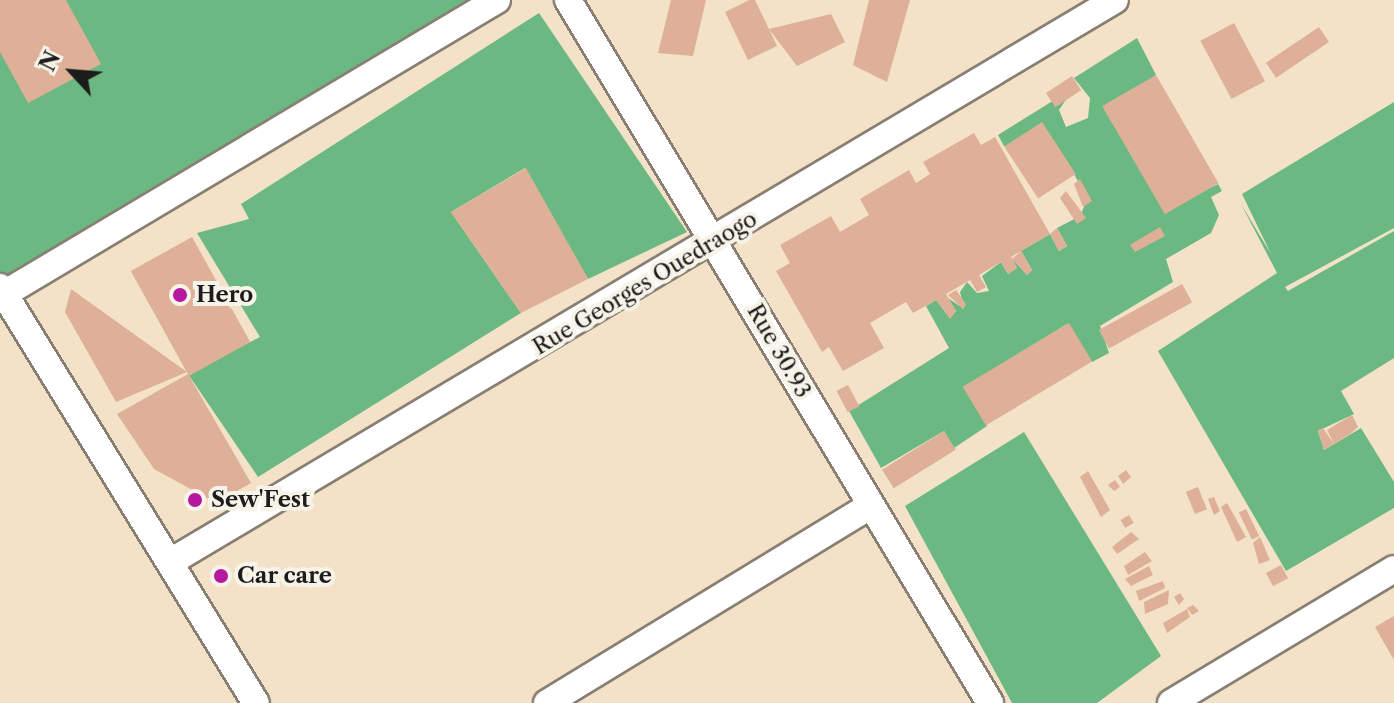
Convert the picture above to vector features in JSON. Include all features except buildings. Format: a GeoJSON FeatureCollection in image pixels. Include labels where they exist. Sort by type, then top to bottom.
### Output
{"type":"FeatureCollection","features":[{"type":"Feature","properties":{"kind":"street"},"geometry":{"type":"LineString","coordinates":[[256,703],[172,561],[2,291],[497,0]]}},
{"type":"Feature","properties":{"kind":"street","name":"Rue 30.93"},"geometry":{"type":"LineString","coordinates":[[568,0],[990,703]]}},
{"type":"Feature","properties":{"kind":"street","name":"Rue Georges Ouedraogo"},"geometry":{"type":"LineString","coordinates":[[172,561],[716,242],[1115,0]]}},
{"type":"Feature","properties":{"kind":"street"},"geometry":{"type":"LineString","coordinates":[[547,703],[870,506]]}},
{"type":"Feature","properties":{"kind":"street"},"geometry":{"type":"LineString","coordinates":[[1171,703],[1394,569]]}},
{"type":"Feature","properties":{"kind":"green space"},"geometry":{"type":"Polygon","coordinates":[[[0,0],[494,0],[7,291],[0,277],[0,0]]]}},
{"type":"Feature","properties":{"kind":"green space"},"geometry":{"type":"Polygon","coordinates":[[[539,13],[687,232],[588,279],[525,168],[451,212],[521,313],[258,477],[188,374],[260,337],[197,233],[249,219],[241,204],[539,13]]]}},
{"type":"Feature","properties":{"kind":"green space"},"geometry":{"type":"Polygon","coordinates":[[[1137,38],[1156,75],[1104,109],[1165,211],[1218,184],[1222,191],[1211,197],[1219,215],[1211,233],[1166,259],[1173,282],[1100,326],[1109,353],[1092,362],[1067,324],[964,387],[987,426],[954,448],[944,431],[881,468],[849,411],[949,348],[926,306],[936,300],[950,318],[956,311],[948,298],[964,309],[960,292],[967,282],[977,293],[989,291],[982,276],[1001,262],[1008,274],[1017,268],[1011,257],[1027,275],[1032,270],[1021,251],[1050,234],[1059,251],[1067,246],[1057,228],[1080,216],[1088,198],[1059,149],[1004,146],[998,135],[1051,102],[1067,98],[1059,110],[1066,127],[1088,118],[1090,98],[1074,78],[1137,38]]]}},
{"type":"Feature","properties":{"kind":"green space"},"geometry":{"type":"Polygon","coordinates":[[[1394,102],[1394,228],[1285,287],[1288,291],[1394,231],[1394,358],[1341,391],[1354,414],[1318,431],[1324,450],[1361,428],[1394,482],[1394,508],[1286,571],[1158,351],[1277,273],[1241,204],[1271,254],[1242,194],[1394,102]]]}},
{"type":"Feature","properties":{"kind":"green space"},"geometry":{"type":"Polygon","coordinates":[[[1024,432],[1161,656],[1097,703],[1012,703],[905,506],[1024,432]]]}},
{"type":"Feature","properties":{"kind":"place","name":"Hero"},"geometry":{"type":"Point","coordinates":[180,295]}},
{"type":"Feature","properties":{"kind":"place","name":"Sew'Fest"},"geometry":{"type":"Point","coordinates":[195,500]}},
{"type":"Feature","properties":{"kind":"place","name":"Car care"},"geometry":{"type":"Point","coordinates":[221,576]}}]}
